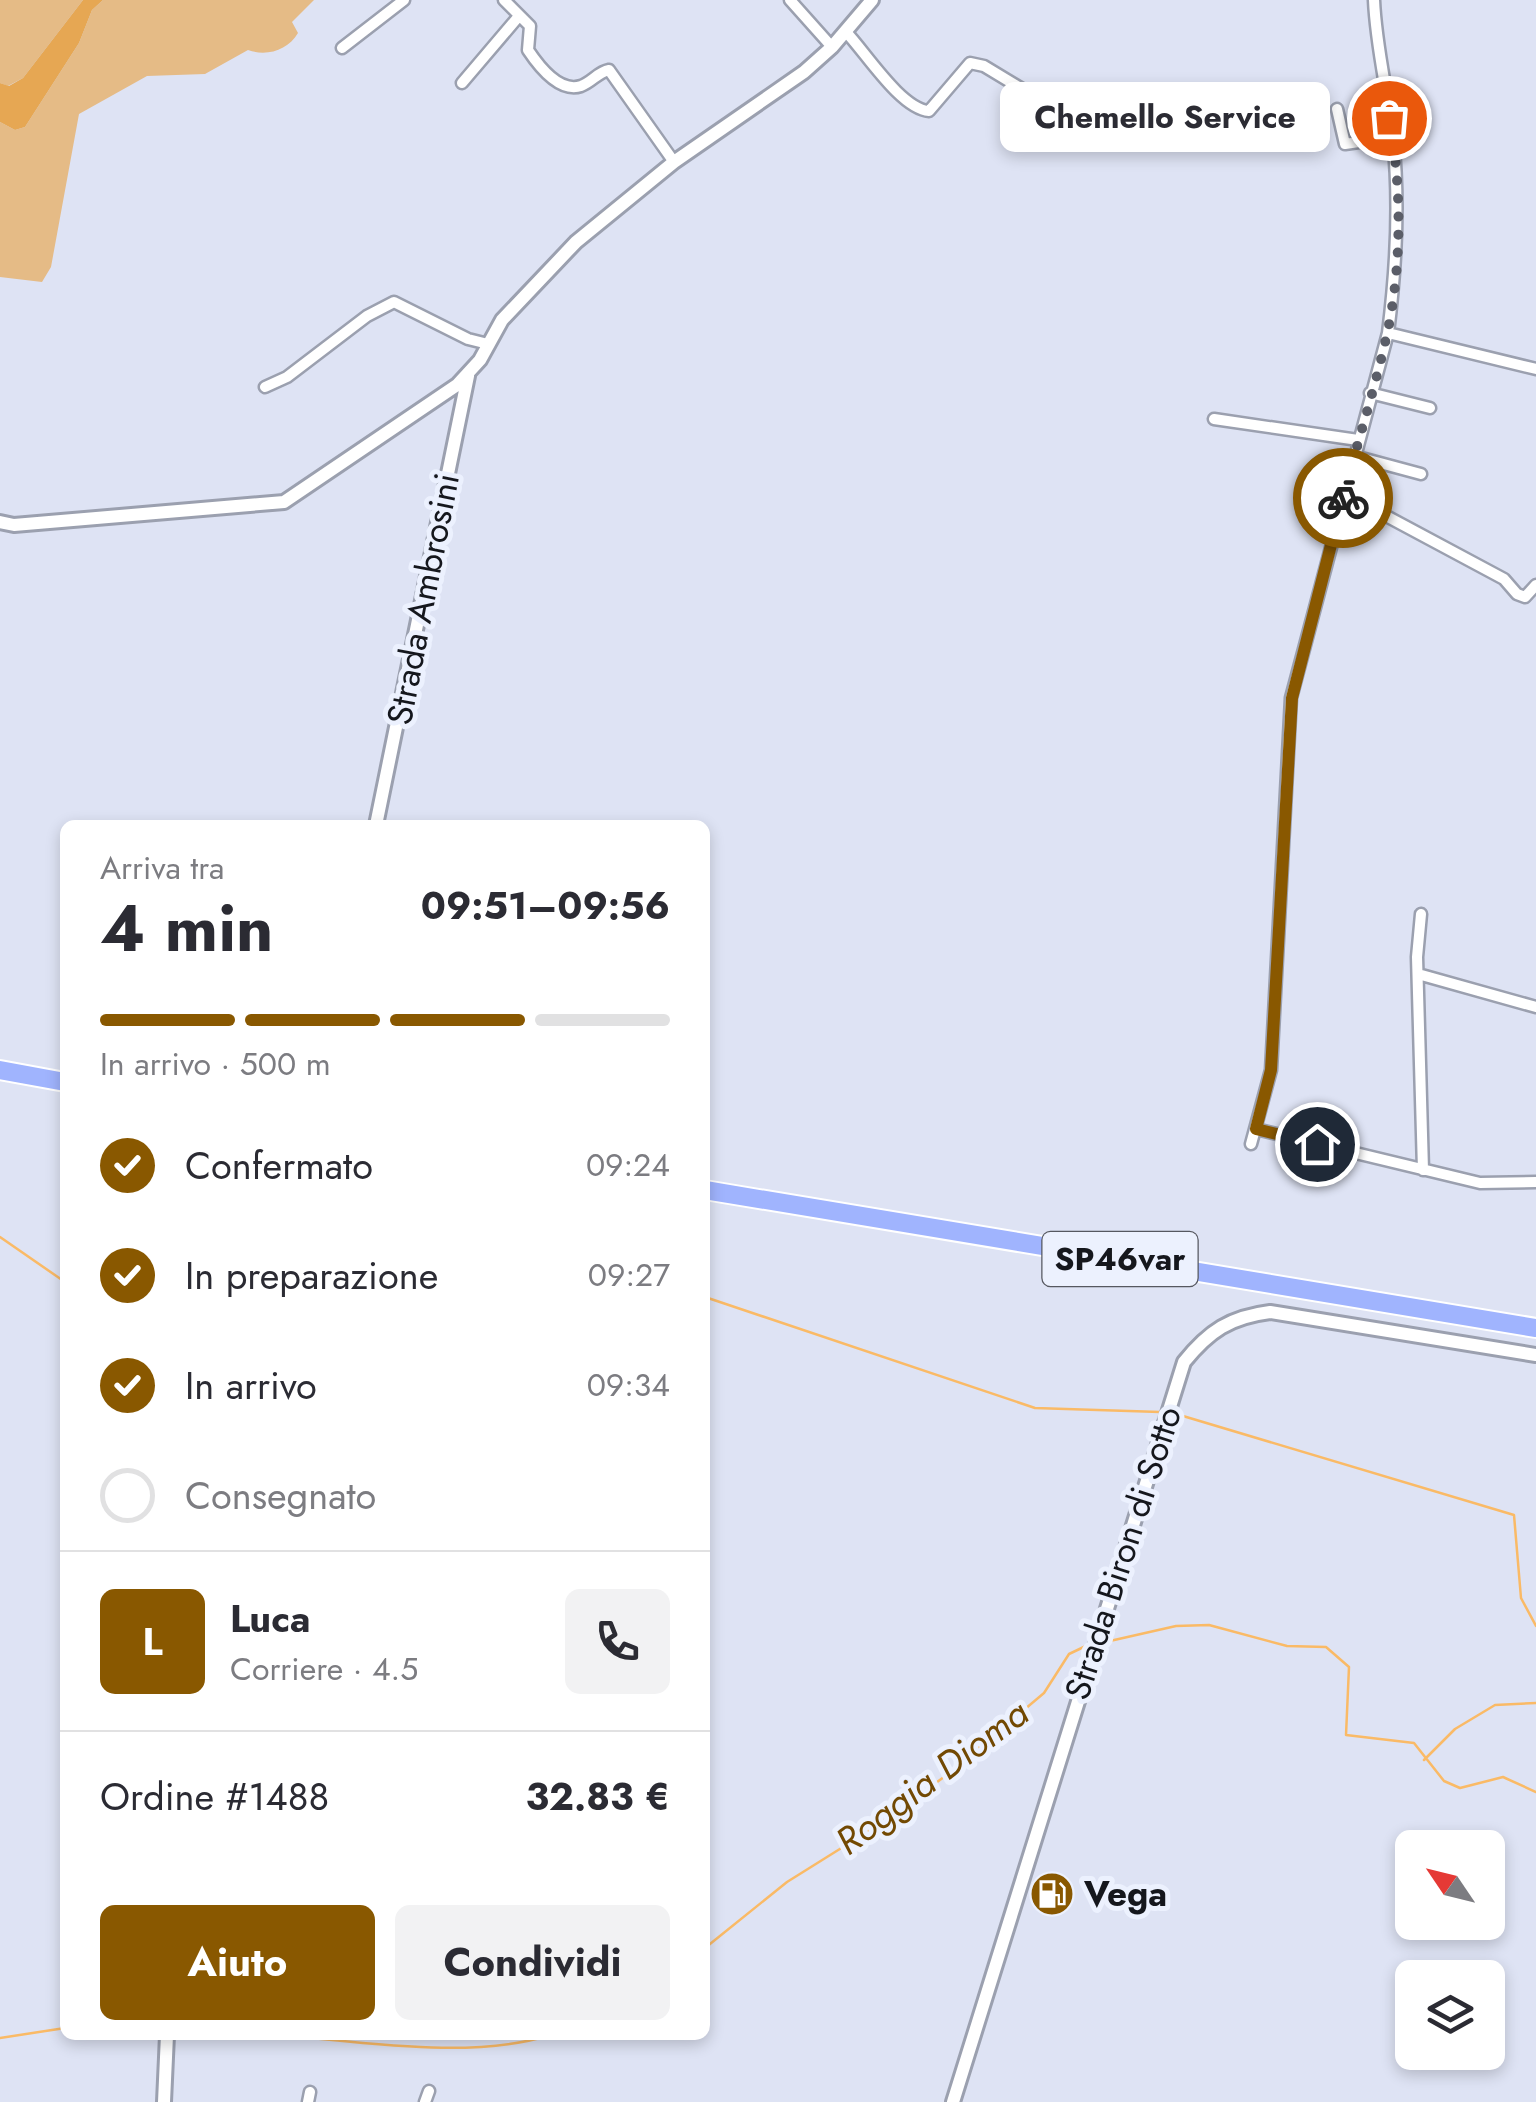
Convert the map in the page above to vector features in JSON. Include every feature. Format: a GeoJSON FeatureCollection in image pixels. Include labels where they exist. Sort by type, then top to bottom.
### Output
{"type":"FeatureCollection","features":[{"type":"Feature","properties":{"kind":"highway"},"geometry":{"type":"LineString","coordinates":[[0,1070],[60,1081]]}},
{"type":"Feature","properties":{"kind":"highway","name":"SP46var"},"geometry":{"type":"LineString","coordinates":[[710,1191],[1536,1328]]}},
{"type":"Feature","properties":{"kind":"street"},"geometry":{"type":"LineString","coordinates":[[342,48],[404,0]]}},
{"type":"Feature","properties":{"kind":"street"},"geometry":{"type":"LineString","coordinates":[[504,0],[530,26],[528,50],[556,80],[582,86],[606,69],[614,73],[674,162]]}},
{"type":"Feature","properties":{"kind":"street"},"geometry":{"type":"LineString","coordinates":[[790,0],[832,47]]}},
{"type":"Feature","properties":{"kind":"street"},"geometry":{"type":"LineString","coordinates":[[0,522],[14,525],[284,502],[469,374],[524,294],[576,242],[674,162],[804,72],[832,47],[872,0]]}},
{"type":"Feature","properties":{"kind":"street"},"geometry":{"type":"LineString","coordinates":[[1252,1144],[1271,1070],[1292,698],[1388,333],[1397,227],[1393,137],[1379,64],[1374,0]]}},
{"type":"Feature","properties":{"kind":"street"},"geometry":{"type":"LineString","coordinates":[[462,83],[519,16]]}},
{"type":"Feature","properties":{"kind":"street"},"geometry":{"type":"LineString","coordinates":[[846,32],[898,93],[920,110],[929,110],[942,99],[970,63],[984,66],[1027,92]]}},
{"type":"Feature","properties":{"kind":"street"},"geometry":{"type":"LineString","coordinates":[[1338,108],[1345,144],[1393,137]]}},
{"type":"Feature","properties":{"kind":"street"},"geometry":{"type":"LineString","coordinates":[[266,386],[287,377],[367,316],[394,302],[468,339],[488,344]]}},
{"type":"Feature","properties":{"kind":"street"},"geometry":{"type":"LineString","coordinates":[[1388,333],[1536,369]]}},
{"type":"Feature","properties":{"kind":"street","name":"Strada Ambrosini"},"geometry":{"type":"LineString","coordinates":[[377,820],[469,374]]}},
{"type":"Feature","properties":{"kind":"street"},"geometry":{"type":"LineString","coordinates":[[1370,393],[1430,408]]}},
{"type":"Feature","properties":{"kind":"street"},"geometry":{"type":"LineString","coordinates":[[1214,419],[1358,440]]}},
{"type":"Feature","properties":{"kind":"street"},"geometry":{"type":"LineString","coordinates":[[1354,456],[1420,474]]}},
{"type":"Feature","properties":{"kind":"street"},"geometry":{"type":"LineString","coordinates":[[1343,496],[1504,579],[1516,594],[1525,597],[1536,585]]}},
{"type":"Feature","properties":{"kind":"street"},"geometry":{"type":"LineString","coordinates":[[1421,914],[1418,974],[1423,1170]]}},
{"type":"Feature","properties":{"kind":"street"},"geometry":{"type":"LineString","coordinates":[[1418,974],[1536,1007]]}},
{"type":"Feature","properties":{"kind":"street"},"geometry":{"type":"LineString","coordinates":[[1256,1129],[1480,1183],[1536,1182]]}},
{"type":"Feature","properties":{"kind":"street","name":"Strada Biron di Sotto"},"geometry":{"type":"LineString","coordinates":[[953,2102],[1184,1362],[1215,1328],[1242,1316],[1270,1312],[1536,1355]]}},
{"type":"Feature","properties":{"kind":"street"},"geometry":{"type":"LineString","coordinates":[[164,2102],[167,2040]]}},
{"type":"Feature","properties":{"kind":"shaded area"},"geometry":{"type":"Polygon","coordinates":[[[0,0],[83,0],[23,78],[8,86],[0,83],[0,0]]]}},
{"type":"Feature","properties":{"kind":"shaded area"},"geometry":{"type":"Polygon","coordinates":[[[83,0],[103,0],[92,10],[79,43],[25,127],[15,130],[0,122],[0,83],[9,86],[23,78],[83,0]]]}},
{"type":"Feature","properties":{"kind":"shaded area"},"geometry":{"type":"Polygon","coordinates":[[[103,0],[314,0],[292,22],[298,33],[283,48],[262,53],[248,50],[205,74],[147,76],[79,114],[51,267],[42,282],[0,277],[0,122],[15,130],[25,127],[79,43],[92,10],[103,0]]]}},
{"type":"Feature","properties":{"kind":"waterway"},"geometry":{"type":"LineString","coordinates":[[0,1237],[60,1279]]}},
{"type":"Feature","properties":{"kind":"waterway"},"geometry":{"type":"LineString","coordinates":[[710,1299],[1035,1408],[1160,1412]]}},
{"type":"Feature","properties":{"kind":"waterway"},"geometry":{"type":"LineString","coordinates":[[1173,1413],[1514,1515],[1521,1598],[1536,1626]]}},
{"type":"Feature","properties":{"kind":"waterway","name":"Roggia Dioma"},"geometry":{"type":"LineString","coordinates":[[1101,1643],[1176,1626],[1209,1625],[1287,1646],[1326,1647],[1349,1667],[1346,1735],[1414,1743],[1444,1781],[1460,1788],[1503,1777],[1536,1792]]}},
{"type":"Feature","properties":{"kind":"waterway","name":"Roggia Dioma"},"geometry":{"type":"LineString","coordinates":[[710,1944],[787,1882],[875,1827],[944,1777],[1044,1693],[1069,1654],[1088,1645]]}},
{"type":"Feature","properties":{"kind":"waterway"},"geometry":{"type":"LineString","coordinates":[[1424,1760],[1455,1729],[1495,1705],[1536,1703]]}},
{"type":"Feature","properties":{"kind":"waterway","name":"Roggia Dioma"},"geometry":{"type":"LineString","coordinates":[[0,2038],[60,2029]]}},
{"type":"Feature","properties":{"kind":"waterway","name":"Roggia Dioma"},"geometry":{"type":"LineString","coordinates":[[330,2040],[452,2048],[529,2040]]}},
{"type":"Feature","properties":{"kind":"way so far"},"geometry":{"type":"LineString","coordinates":[[1343,498],[1388,333],[1397,227],[1389,118]]}},
{"type":"Feature","properties":{"kind":"place","name":"Chemello Service"},"geometry":{"type":"Point","coordinates":[1389,118]}},
{"type":"Feature","properties":{"kind":"place","name":"Vega"},"geometry":{"type":"Point","coordinates":[1052,1894]}},
{"type":"Feature","properties":{"kind":"route"},"geometry":{"type":"LineString","coordinates":[[1317,1144],[1256,1129],[1271,1070],[1292,698],[1343,498]]}}]}
